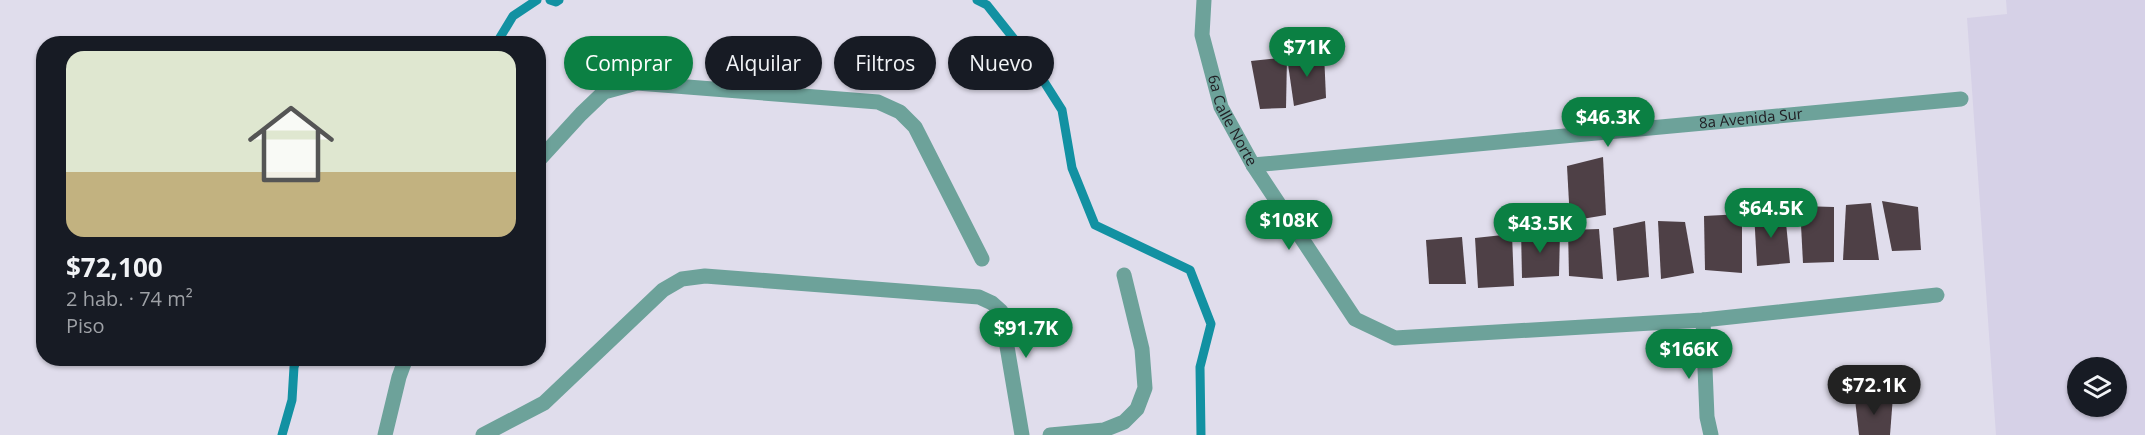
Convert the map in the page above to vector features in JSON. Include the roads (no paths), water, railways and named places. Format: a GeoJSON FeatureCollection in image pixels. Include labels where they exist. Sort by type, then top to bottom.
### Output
{"type":"FeatureCollection","features":[{"type":"Feature","properties":{"kind":"street","name":"6a Calle Norte"},"geometry":{"type":"LineString","coordinates":[[1204,0],[1202,35],[1221,107],[1253,165],[1354,319],[1395,338],[1702,320]]}},
{"type":"Feature","properties":{"kind":"street"},"geometry":{"type":"LineString","coordinates":[[546,152],[604,92],[637,83],[878,102],[900,112],[915,127],[982,259]]}},
{"type":"Feature","properties":{"kind":"street","name":"8a Avenida Sur"},"geometry":{"type":"LineString","coordinates":[[1253,165],[1961,99]]}},
{"type":"Feature","properties":{"kind":"street"},"geometry":{"type":"LineString","coordinates":[[1050,435],[1104,430],[1124,422],[1137,409],[1145,388],[1142,349],[1124,275]]}},
{"type":"Feature","properties":{"kind":"street"},"geometry":{"type":"LineString","coordinates":[[483,435],[544,402],[663,290],[682,279],[705,276],[979,297],[992,303],[1001,311],[1022,435]]}},
{"type":"Feature","properties":{"kind":"street"},"geometry":{"type":"LineString","coordinates":[[1711,435],[1707,417],[1702,320],[1937,295]]}},
{"type":"Feature","properties":{"kind":"street"},"geometry":{"type":"LineString","coordinates":[[385,435],[403,366]]}},
{"type":"Feature","properties":{"kind":"waterway"},"geometry":{"type":"LineString","coordinates":[[501,36],[513,16],[537,0]]}},
{"type":"Feature","properties":{"kind":"waterway"},"geometry":{"type":"LineString","coordinates":[[550,0],[556,2],[559,0]]}},
{"type":"Feature","properties":{"kind":"waterway"},"geometry":{"type":"LineString","coordinates":[[977,0],[987,5],[1029,58],[1062,110],[1072,168],[1095,225],[1190,270],[1211,324],[1200,367],[1201,435]]}},
{"type":"Feature","properties":{"kind":"waterway"},"geometry":{"type":"LineString","coordinates":[[282,435],[292,400],[294,366]]}}]}
